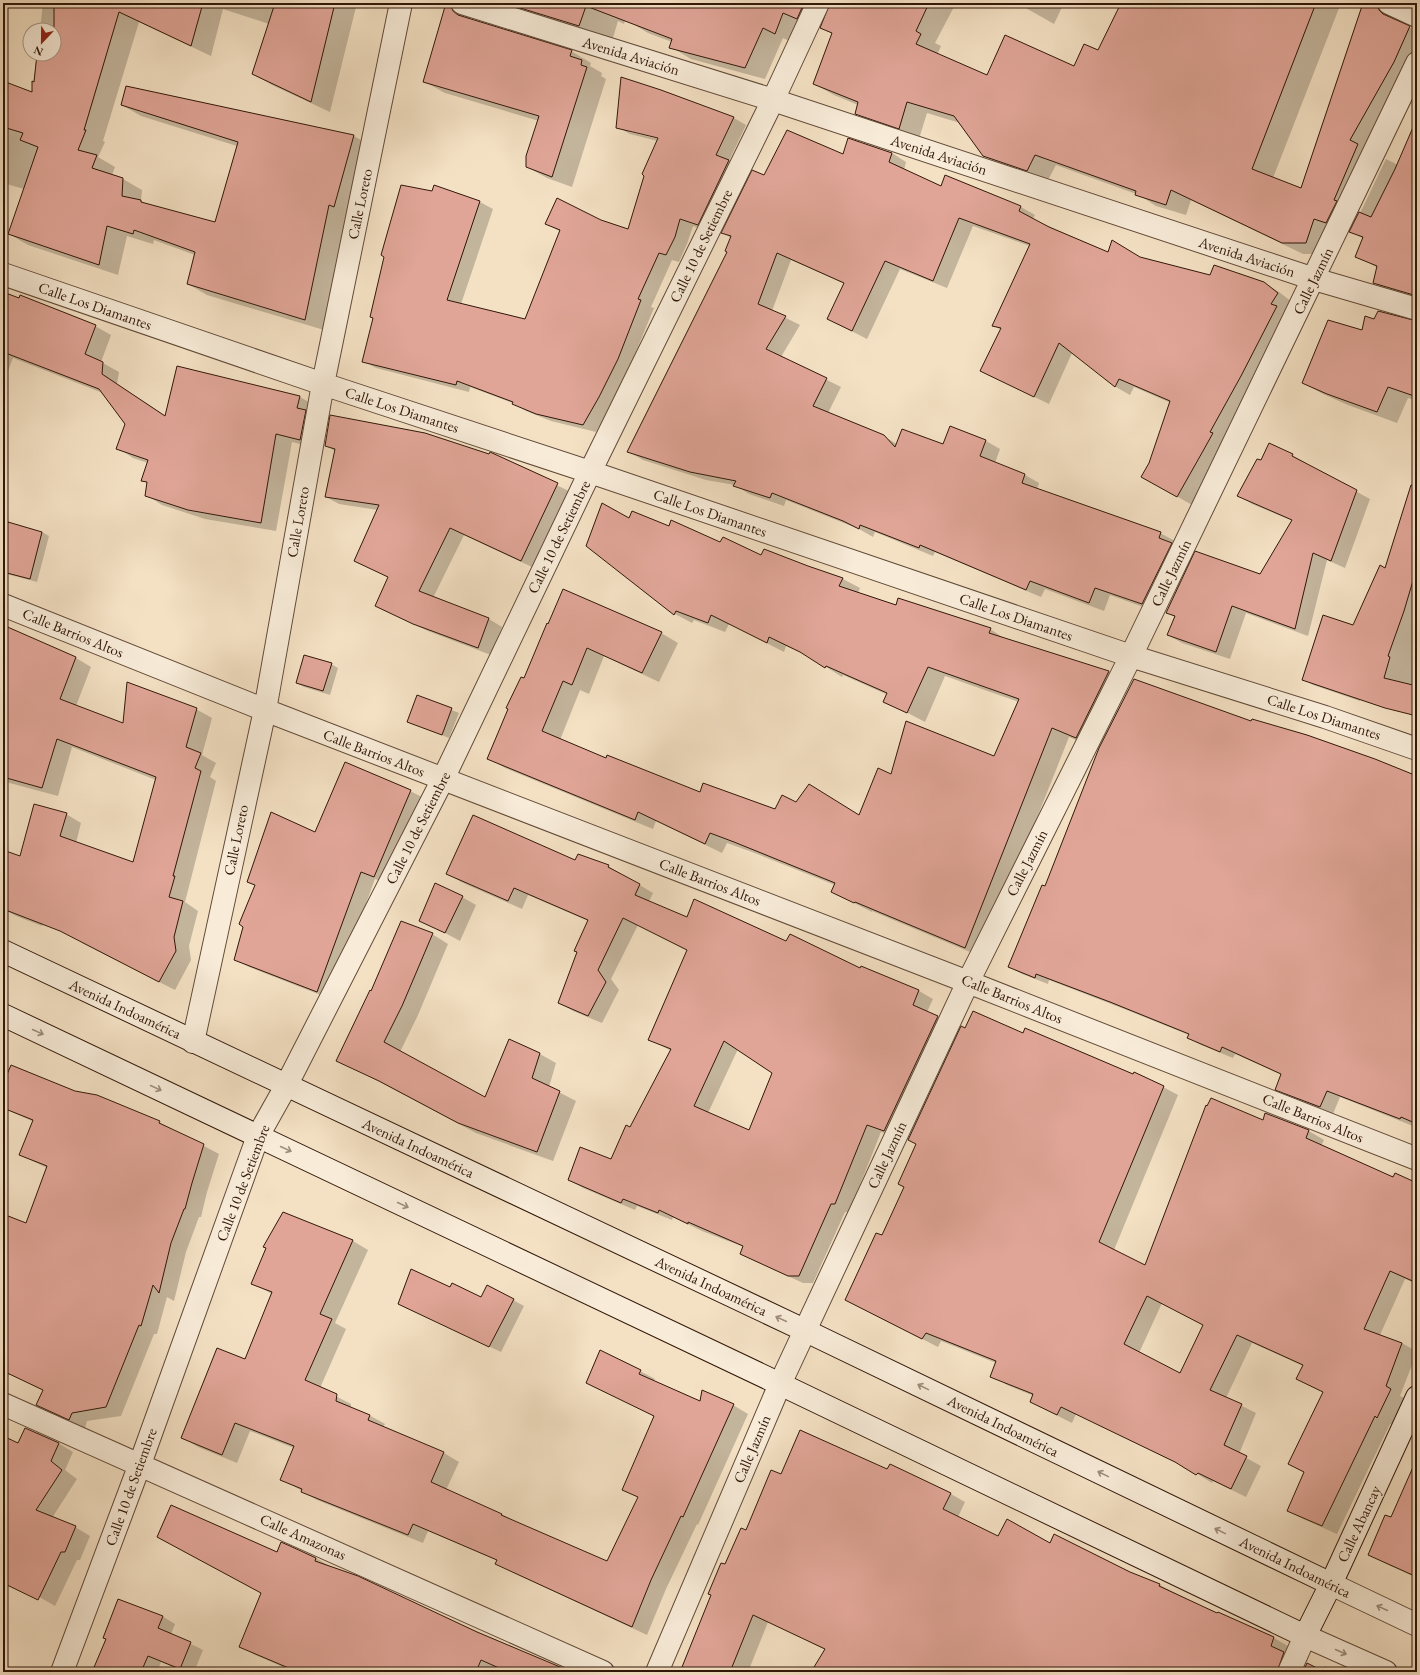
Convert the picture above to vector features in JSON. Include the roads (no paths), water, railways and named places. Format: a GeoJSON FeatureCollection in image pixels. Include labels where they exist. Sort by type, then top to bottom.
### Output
{"type":"FeatureCollection","features":[{"type":"Feature","properties":{"kind":"street","name":"Calle Loreto"},"geometry":{"type":"LineString","coordinates":[[193,1042],[265,710],[322,384],[402,3]]}},
{"type":"Feature","properties":{"kind":"street","name":"Avenida Aviación"},"geometry":{"type":"LineString","coordinates":[[462,3],[772,100],[1314,279],[1417,309]]}},
{"type":"Feature","properties":{"kind":"street","name":"Calle 10 de Setiembre"},"geometry":{"type":"LineString","coordinates":[[62,1672],[140,1464],[258,1136],[286,1086],[443,779],[590,472],[818,3]]}},
{"type":"Feature","properties":{"kind":"street"},"geometry":{"type":"LineString","coordinates":[[1389,3],[1417,16]]}},
{"type":"Feature","properties":{"kind":"street","name":"Calle Jazmín"},"geometry":{"type":"LineString","coordinates":[[657,1672],[804,1330],[968,982],[1131,656],[1417,63]]}},
{"type":"Feature","properties":{"kind":"street","name":"Calle Los Diamantes"},"geometry":{"type":"LineString","coordinates":[[3,274],[322,384],[590,472],[1131,656],[1325,717],[1417,748]]}},
{"type":"Feature","properties":{"kind":"street","name":"Calle Barrios Altos"},"geometry":{"type":"LineString","coordinates":[[3,605],[265,710],[968,982],[1417,1159]]}},
{"type":"Feature","properties":{"kind":"street","name":"Avenida Indoamérica"},"geometry":{"type":"LineString","coordinates":[[3,951],[804,1330],[1417,1625]]}},
{"type":"Feature","properties":{"kind":"street"},"geometry":{"type":"LineString","coordinates":[[3,1015],[1306,1636],[1386,1672]]}},
{"type":"Feature","properties":{"kind":"street","name":"Calle Abancay"},"geometry":{"type":"LineString","coordinates":[[1289,1672],[1417,1398]]}},
{"type":"Feature","properties":{"kind":"street","name":"Calle Amazonas"},"geometry":{"type":"LineString","coordinates":[[3,1404],[603,1672]]}}]}
